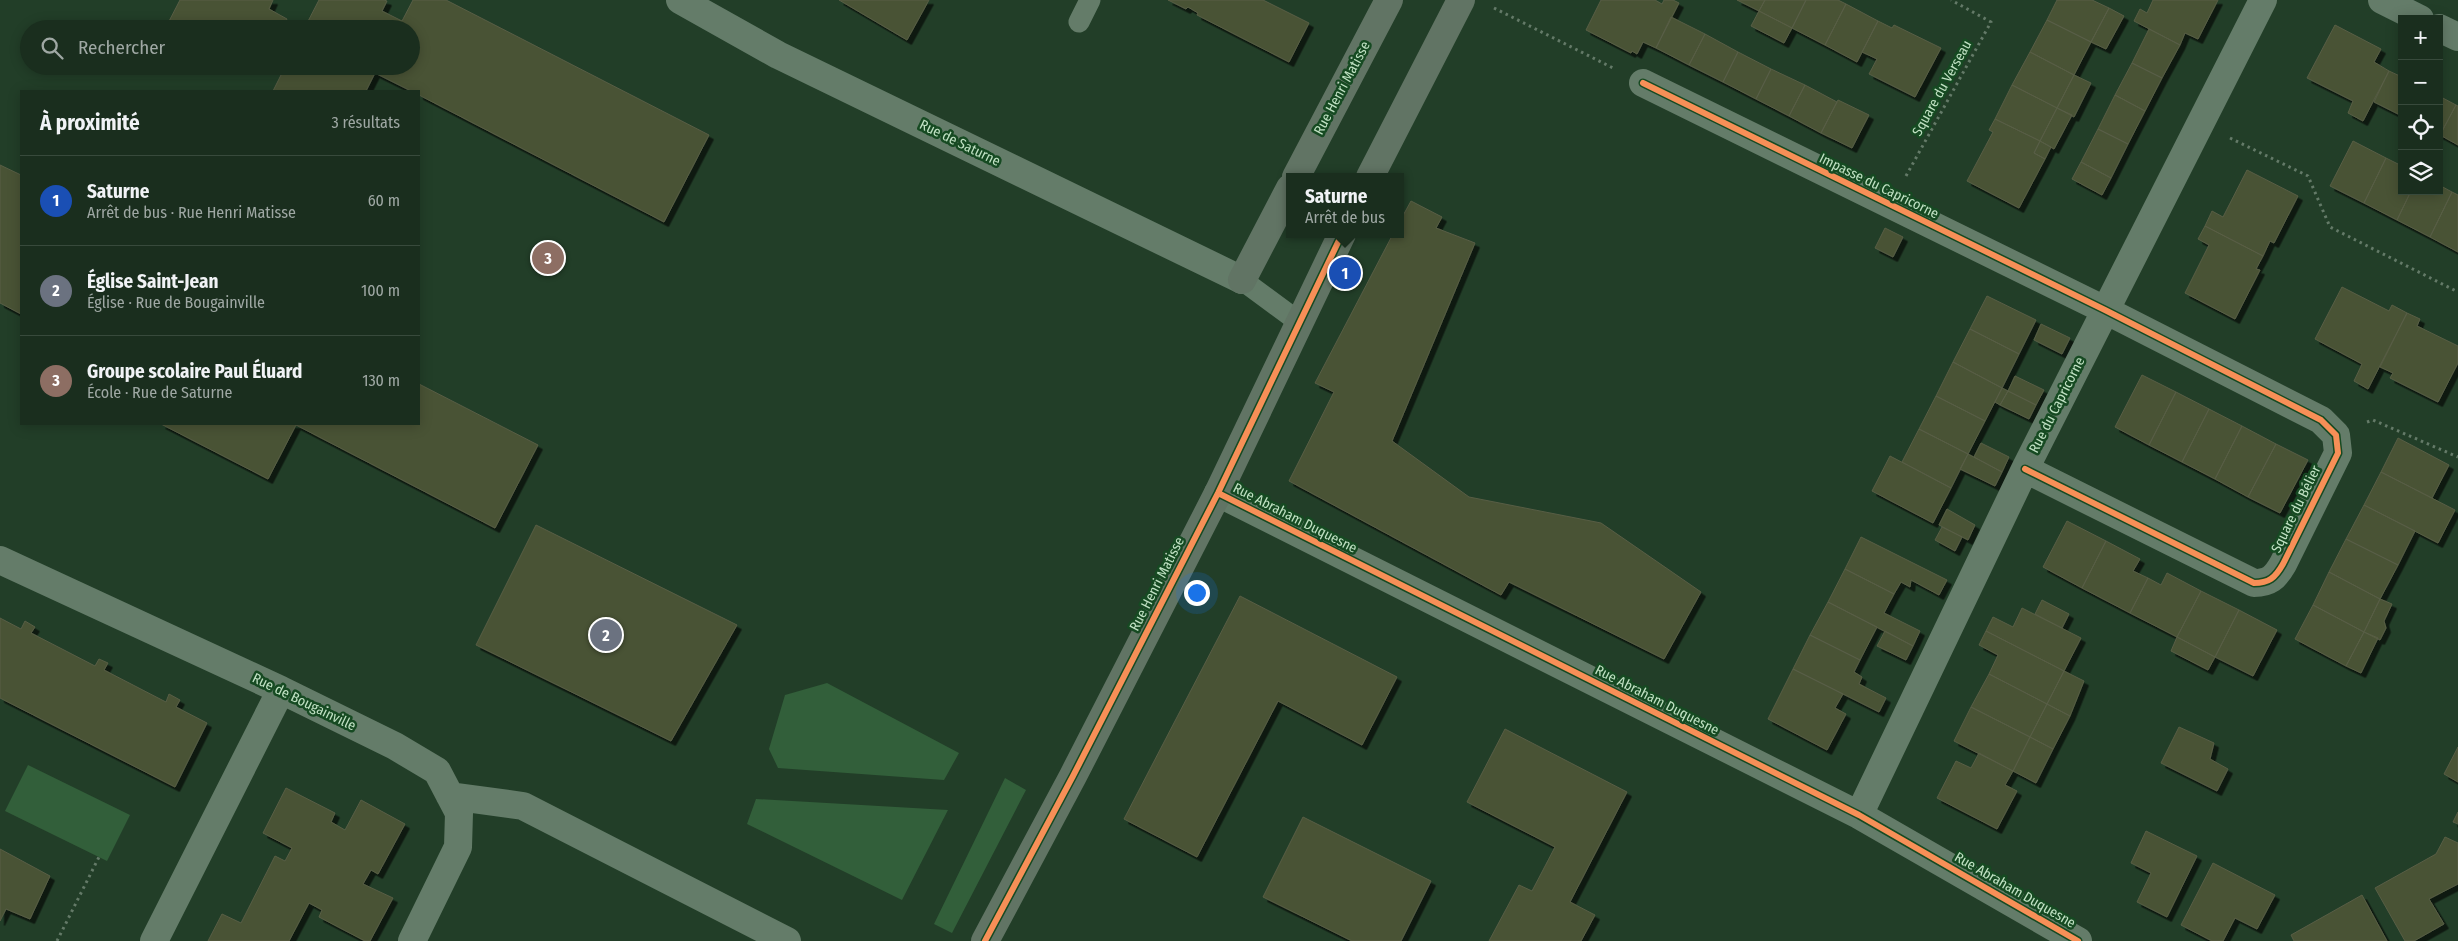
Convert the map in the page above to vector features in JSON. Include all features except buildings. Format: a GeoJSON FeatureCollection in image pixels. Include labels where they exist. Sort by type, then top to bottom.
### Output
{"type":"FeatureCollection","features":[{"type":"Feature","properties":{"kind":"street","name":"Rue de Saturne"},"geometry":{"type":"LineString","coordinates":[[680,0],[778,56],[1242,280]]}},
{"type":"Feature","properties":{"kind":"street","name":"Rue Henri Matisse"},"geometry":{"type":"LineString","coordinates":[[1298,173],[1389,0]]}},
{"type":"Feature","properties":{"kind":"street","name":"Rue du Capricorne"},"geometry":{"type":"LineString","coordinates":[[1860,815],[2025,469],[2263,0]]}},
{"type":"Feature","properties":{"kind":"street"},"geometry":{"type":"LineString","coordinates":[[2382,0],[2412,15]]}},
{"type":"Feature","properties":{"kind":"street"},"geometry":{"type":"LineString","coordinates":[[1372,173],[1474,2]]}},
{"type":"Feature","properties":{"kind":"street"},"geometry":{"type":"LineString","coordinates":[[2443,30],[2458,38]]}},
{"type":"Feature","properties":{"kind":"street","name":"Impasse du Capricorne"},"geometry":{"type":"LineString","coordinates":[[1643,84],[2105,310]]}},
{"type":"Feature","properties":{"kind":"street"},"geometry":{"type":"LineString","coordinates":[[1242,280],[1286,196]]}},
{"type":"Feature","properties":{"kind":"street","name":"Rue Henri Matisse"},"geometry":{"type":"LineString","coordinates":[[984,941],[1074,776],[1218,493],[1340,238]]}},
{"type":"Feature","properties":{"kind":"street"},"geometry":{"type":"LineString","coordinates":[[2105,310],[2321,420],[2336,435]]}},
{"type":"Feature","properties":{"kind":"street","name":"Square du Bélier"},"geometry":{"type":"LineString","coordinates":[[2025,469],[2254,583],[2265,583],[2276,576],[2283,564],[2338,453],[2336,435]]}},
{"type":"Feature","properties":{"kind":"street","name":"Rue Abraham Duquesne"},"geometry":{"type":"LineString","coordinates":[[1218,493],[1860,815],[2078,941]]}},
{"type":"Feature","properties":{"kind":"street","name":"Rue de Bougainville"},"geometry":{"type":"LineString","coordinates":[[0,560],[281,690],[395,746],[437,771],[459,813],[458,847],[412,941]]}},
{"type":"Feature","properties":{"kind":"street"},"geometry":{"type":"LineString","coordinates":[[154,941],[281,690]]}},
{"type":"Feature","properties":{"kind":"street"},"geometry":{"type":"LineString","coordinates":[[450,796],[522,806],[787,941]]}},
{"type":"Feature","properties":{"kind":"lane"},"geometry":{"type":"LineString","coordinates":[[1079,22],[1090,0]]}},
{"type":"Feature","properties":{"kind":"lane"},"geometry":{"type":"LineString","coordinates":[[1242,280],[1299,322]]}},
{"type":"Feature","properties":{"kind":"path"},"geometry":{"type":"LineString","coordinates":[[1474,2],[1643,84]]}},
{"type":"Feature","properties":{"kind":"path"},"geometry":{"type":"LineString","coordinates":[[2200,123],[2308,176],[2330,227],[2458,292]]}},
{"type":"Feature","properties":{"kind":"path"},"geometry":{"type":"LineString","coordinates":[[2336,435],[2372,420],[2458,457]]}},
{"type":"Feature","properties":{"kind":"path"},"geometry":{"type":"LineString","coordinates":[[57,941],[99,857]]}},
{"type":"Feature","properties":{"kind":"green space"},"geometry":{"type":"Polygon","coordinates":[[[827,683],[959,753],[944,780],[778,768],[769,749],[785,695],[827,683]]]}},
{"type":"Feature","properties":{"kind":"green space"},"geometry":{"type":"Polygon","coordinates":[[[28,765],[130,815],[107,861],[5,811],[28,765]]]}},
{"type":"Feature","properties":{"kind":"green space"},"geometry":{"type":"Polygon","coordinates":[[[1005,778],[1026,790],[952,933],[934,924],[1005,778]]]}},
{"type":"Feature","properties":{"kind":"green space"},"geometry":{"type":"Polygon","coordinates":[[[756,799],[948,810],[902,900],[747,824],[756,799]]]}},
{"type":"Feature","properties":{"kind":"cycle path"},"geometry":{"type":"LineString","coordinates":[[1643,83],[2105,310],[2321,420],[2336,435],[2338,453],[2280,569],[2271,579],[2259,583],[2254,583],[2025,469]]}},
{"type":"Feature","properties":{"kind":"cycle path"},"geometry":{"type":"LineString","coordinates":[[985,941],[1073,776],[1218,493],[1340,238]]}},
{"type":"Feature","properties":{"kind":"cycle path"},"geometry":{"type":"LineString","coordinates":[[1218,493],[1859,815],[2078,941]]}},
{"type":"Feature","properties":{"kind":"place","name":"Groupe scolaire Paul Éluard"},"geometry":{"type":"Point","coordinates":[548,258]}},
{"type":"Feature","properties":{"kind":"place","name":"Saturne"},"geometry":{"type":"Point","coordinates":[1345,273]}},
{"type":"Feature","properties":{"kind":"place","name":"Église Saint-Jean"},"geometry":{"type":"Point","coordinates":[606,635]}}]}
